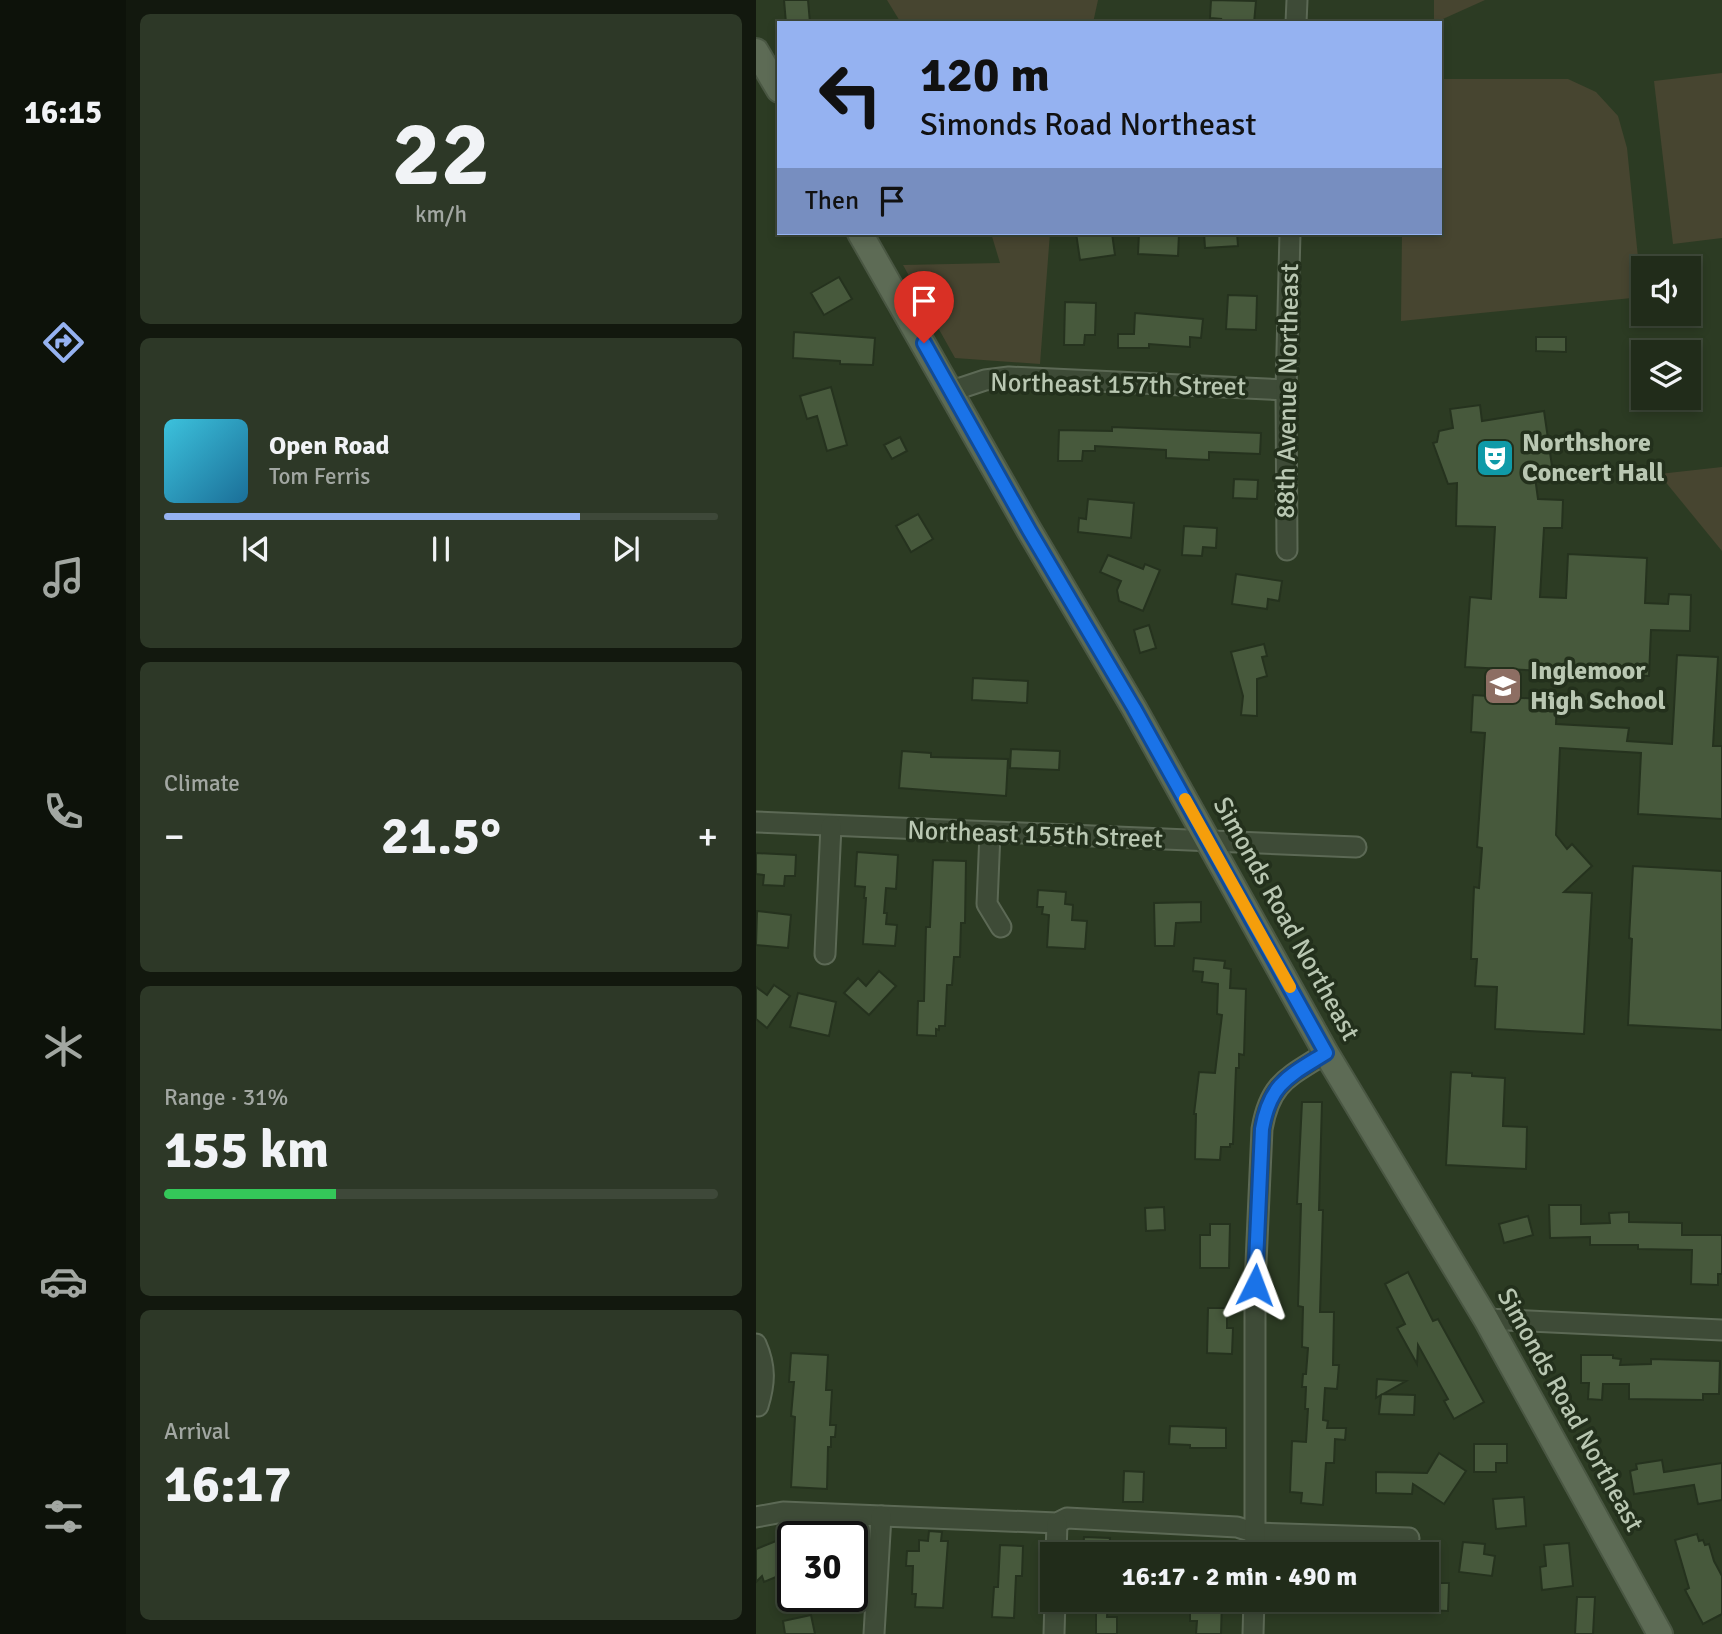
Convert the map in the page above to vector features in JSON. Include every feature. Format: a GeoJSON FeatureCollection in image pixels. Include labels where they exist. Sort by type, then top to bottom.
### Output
{"type":"FeatureCollection","features":[{"type":"Feature","properties":{"kind":"main road"},"geometry":{"type":"LineString","coordinates":[[756,51],[777,87]]}},
{"type":"Feature","properties":{"kind":"main road","name":"Simonds Road Northeast"},"geometry":{"type":"LineString","coordinates":[[861,235],[1209,842],[1326,1053],[1486,1319],[1660,1634]]}},
{"type":"Feature","properties":{"kind":"street"},"geometry":{"type":"LineString","coordinates":[[1296,21],[1297,0]]}},
{"type":"Feature","properties":{"kind":"street","name":"88th Avenue Northeast"},"geometry":{"type":"LineString","coordinates":[[1287,550],[1286,390],[1290,235]]}},
{"type":"Feature","properties":{"kind":"street","name":"Northeast 157th Street"},"geometry":{"type":"LineString","coordinates":[[952,391],[985,380],[1009,377],[1286,390]]}},
{"type":"Feature","properties":{"kind":"street","name":"Northeast 155th Street"},"geometry":{"type":"LineString","coordinates":[[756,822],[1356,847]]}},
{"type":"Feature","properties":{"kind":"street"},"geometry":{"type":"LineString","coordinates":[[825,954],[831,826]]}},
{"type":"Feature","properties":{"kind":"street"},"geometry":{"type":"LineString","coordinates":[[990,833],[986,904],[1000,927]]}},
{"type":"Feature","properties":{"kind":"street"},"geometry":{"type":"LineString","coordinates":[[1256,1542],[1255,1285],[1262,1129],[1266,1109],[1276,1088],[1326,1053]]}},
{"type":"Feature","properties":{"kind":"street"},"geometry":{"type":"LineString","coordinates":[[1486,1319],[1722,1330]]}},
{"type":"Feature","properties":{"kind":"street"},"geometry":{"type":"LineString","coordinates":[[756,1345],[764,1363],[764,1385],[758,1406]]}},
{"type":"Feature","properties":{"kind":"street"},"geometry":{"type":"LineString","coordinates":[[756,1517],[783,1512],[1057,1523],[1067,1518],[1237,1527],[1256,1533],[1409,1538]]}},
{"type":"Feature","properties":{"kind":"street"},"geometry":{"type":"LineString","coordinates":[[874,1633],[881,1517]]}},
{"type":"Feature","properties":{"kind":"street"},"geometry":{"type":"LineString","coordinates":[[1056,1542],[1057,1523]]}},
{"type":"Feature","properties":{"kind":"street"},"geometry":{"type":"LineString","coordinates":[[1054,1634],[1055,1612]]}},
{"type":"Feature","properties":{"kind":"street"},"geometry":{"type":"LineString","coordinates":[[1253,1634],[1254,1612]]}},
{"type":"Feature","properties":{"kind":"shaded area"},"geometry":{"type":"Polygon","coordinates":[[[887,0],[1098,0],[1093,21],[900,21],[887,0]]]}},
{"type":"Feature","properties":{"kind":"shaded area"},"geometry":{"type":"Polygon","coordinates":[[[1434,0],[1485,0],[1438,21],[1434,21],[1434,0]]]}},
{"type":"Feature","properties":{"kind":"shaded area"},"geometry":{"type":"Polygon","coordinates":[[[1722,73],[1722,238],[1673,244],[1654,81],[1722,73]]]}},
{"type":"Feature","properties":{"kind":"shaded area"},"geometry":{"type":"Polygon","coordinates":[[[1442,79],[1568,79],[1596,92],[1618,116],[1627,148],[1638,256],[1631,256],[1631,298],[1401,321],[1402,235],[1442,235],[1442,79]]]}},
{"type":"Feature","properties":{"kind":"shaded area"},"geometry":{"type":"Polygon","coordinates":[[[992,235],[1050,235],[1040,364],[955,358],[903,265],[1000,263],[992,235]]]}},
{"type":"Feature","properties":{"kind":"shaded area"},"geometry":{"type":"Polygon","coordinates":[[[1722,467],[1722,551],[1659,474],[1722,467]]]}},
{"type":"Feature","properties":{"kind":"building"},"geometry":{"type":"Polygon","coordinates":[[[784,0],[808,0],[810,21],[786,21],[784,0]]]}},
{"type":"Feature","properties":{"kind":"building"},"geometry":{"type":"Polygon","coordinates":[[[1211,0],[1256,1],[1254,21],[1220,21],[1210,18],[1211,0]]]}},
{"type":"Feature","properties":{"kind":"building"},"geometry":{"type":"Polygon","coordinates":[[[1076,235],[1112,235],[1115,255],[1080,260],[1076,235]]]}},
{"type":"Feature","properties":{"kind":"building"},"geometry":{"type":"Polygon","coordinates":[[[1139,235],[1179,235],[1178,256],[1138,254],[1139,235]]]}},
{"type":"Feature","properties":{"kind":"building"},"geometry":{"type":"Polygon","coordinates":[[[1204,235],[1237,235],[1238,246],[1205,248],[1204,235]]]}},
{"type":"Feature","properties":{"kind":"building"},"geometry":{"type":"Polygon","coordinates":[[[839,277],[852,299],[824,315],[811,293],[839,277]]]}},
{"type":"Feature","properties":{"kind":"building"},"geometry":{"type":"Polygon","coordinates":[[[1228,295],[1257,296],[1256,330],[1226,329],[1228,295]]]}},
{"type":"Feature","properties":{"kind":"building"},"geometry":{"type":"Polygon","coordinates":[[[1065,302],[1096,303],[1095,335],[1085,335],[1084,345],[1064,345],[1065,302]]]}},
{"type":"Feature","properties":{"kind":"building"},"geometry":{"type":"Polygon","coordinates":[[[1135,313],[1203,319],[1201,338],[1190,337],[1190,347],[1149,344],[1149,348],[1118,348],[1118,334],[1134,334],[1135,313]]]}},
{"type":"Feature","properties":{"kind":"building"},"geometry":{"type":"Polygon","coordinates":[[[794,332],[875,338],[873,365],[793,358],[794,332]]]}},
{"type":"Feature","properties":{"kind":"building"},"geometry":{"type":"Polygon","coordinates":[[[1536,337],[1566,337],[1566,352],[1536,351],[1536,337]]]}},
{"type":"Feature","properties":{"kind":"building"},"geometry":{"type":"Polygon","coordinates":[[[831,387],[847,445],[827,451],[817,416],[807,419],[800,396],[831,387]]]}},
{"type":"Feature","properties":{"kind":"building"},"geometry":{"type":"Polygon","coordinates":[[[1480,405],[1482,421],[1544,411],[1553,473],[1535,477],[1538,499],[1563,500],[1562,528],[1544,528],[1540,597],[1566,598],[1568,554],[1647,558],[1645,603],[1668,604],[1669,594],[1691,595],[1690,631],[1651,630],[1649,676],[1465,667],[1470,597],[1491,599],[1495,527],[1456,526],[1457,483],[1448,484],[1433,443],[1437,442],[1439,431],[1453,428],[1450,409],[1480,405]]]}},
{"type":"Feature","properties":{"kind":"building"},"geometry":{"type":"Polygon","coordinates":[[[1112,427],[1261,433],[1260,454],[1209,452],[1209,460],[1166,458],[1166,450],[1095,446],[1095,451],[1083,451],[1082,461],[1058,461],[1059,430],[1112,431],[1112,427]]]}},
{"type":"Feature","properties":{"kind":"building"},"geometry":{"type":"Polygon","coordinates":[[[900,437],[907,451],[892,459],[884,445],[900,437]]]}},
{"type":"Feature","properties":{"kind":"building"},"geometry":{"type":"Polygon","coordinates":[[[1234,479],[1258,480],[1257,499],[1233,498],[1234,479]]]}},
{"type":"Feature","properties":{"kind":"building"},"geometry":{"type":"Polygon","coordinates":[[[1088,499],[1134,503],[1131,538],[1078,532],[1079,518],[1086,519],[1088,499]]]}},
{"type":"Feature","properties":{"kind":"building"},"geometry":{"type":"Polygon","coordinates":[[[918,514],[933,539],[911,552],[896,526],[918,514]]]}},
{"type":"Feature","properties":{"kind":"building"},"geometry":{"type":"Polygon","coordinates":[[[1184,526],[1217,528],[1216,548],[1203,547],[1202,556],[1182,555],[1184,526]]]}},
{"type":"Feature","properties":{"kind":"building"},"geometry":{"type":"Polygon","coordinates":[[[1108,555],[1143,569],[1145,564],[1160,570],[1143,611],[1119,601],[1117,590],[1121,581],[1100,572],[1108,555]]]}},
{"type":"Feature","properties":{"kind":"building"},"geometry":{"type":"Polygon","coordinates":[[[1236,574],[1282,581],[1279,601],[1268,599],[1267,609],[1232,604],[1236,574]]]}},
{"type":"Feature","properties":{"kind":"building"},"geometry":{"type":"Polygon","coordinates":[[[1149,625],[1156,648],[1140,653],[1134,630],[1149,625]]]}},
{"type":"Feature","properties":{"kind":"building"},"geometry":{"type":"Polygon","coordinates":[[[1264,644],[1267,656],[1262,657],[1267,676],[1257,679],[1257,716],[1241,715],[1243,696],[1231,652],[1264,644]]]}},
{"type":"Feature","properties":{"kind":"building"},"geometry":{"type":"Polygon","coordinates":[[[1677,655],[1718,657],[1713,746],[1722,746],[1722,819],[1638,814],[1641,753],[1560,748],[1556,835],[1567,849],[1572,844],[1592,866],[1564,892],[1592,893],[1584,1034],[1495,1029],[1497,987],[1475,986],[1477,959],[1471,959],[1474,887],[1479,888],[1482,848],[1477,847],[1485,733],[1471,732],[1473,695],[1557,700],[1556,724],[1629,728],[1627,741],[1672,744],[1677,655]]]}},
{"type":"Feature","properties":{"kind":"building"},"geometry":{"type":"Polygon","coordinates":[[[973,678],[1028,681],[1027,703],[972,700],[973,678]]]}},
{"type":"Feature","properties":{"kind":"building"},"geometry":{"type":"Polygon","coordinates":[[[1011,749],[1060,751],[1059,770],[1010,768],[1011,749]]]}},
{"type":"Feature","properties":{"kind":"building"},"geometry":{"type":"Polygon","coordinates":[[[902,751],[931,753],[931,757],[1008,759],[1006,796],[899,788],[902,751]]]}},
{"type":"Feature","properties":{"kind":"building"},"geometry":{"type":"Polygon","coordinates":[[[857,852],[898,855],[896,889],[886,888],[884,913],[887,913],[886,924],[897,925],[895,946],[863,944],[866,898],[865,887],[855,886],[857,852]]]}},
{"type":"Feature","properties":{"kind":"building"},"geometry":{"type":"Polygon","coordinates":[[[756,853],[796,855],[795,876],[785,876],[784,886],[763,885],[764,875],[756,874],[756,853]]]}},
{"type":"Feature","properties":{"kind":"building"},"geometry":{"type":"Polygon","coordinates":[[[933,860],[966,861],[965,923],[961,923],[960,957],[954,957],[952,985],[947,985],[945,1026],[936,1029],[936,1036],[917,1035],[918,1001],[924,1001],[926,927],[930,927],[933,860]]]}},
{"type":"Feature","properties":{"kind":"building"},"geometry":{"type":"Polygon","coordinates":[[[1633,866],[1722,871],[1722,1030],[1628,1025],[1633,866]]]}},
{"type":"Feature","properties":{"kind":"building"},"geometry":{"type":"Polygon","coordinates":[[[1038,890],[1066,892],[1065,904],[1073,905],[1072,920],[1087,921],[1085,949],[1047,947],[1049,915],[1042,914],[1043,907],[1037,907],[1038,890]]]}},
{"type":"Feature","properties":{"kind":"building"},"geometry":{"type":"Polygon","coordinates":[[[1201,902],[1201,922],[1176,923],[1174,946],[1155,946],[1154,903],[1201,902]]]}},
{"type":"Feature","properties":{"kind":"building"},"geometry":{"type":"Polygon","coordinates":[[[757,911],[791,915],[788,948],[756,945],[757,911]]]}},
{"type":"Feature","properties":{"kind":"building"},"geometry":{"type":"Polygon","coordinates":[[[1194,958],[1225,961],[1224,968],[1231,969],[1230,988],[1246,989],[1244,1055],[1239,1054],[1239,1068],[1236,1068],[1233,1144],[1230,1144],[1230,1147],[1221,1147],[1220,1160],[1195,1159],[1194,1114],[1199,1072],[1215,1073],[1222,1015],[1217,1014],[1218,984],[1202,982],[1203,972],[1193,971],[1194,958]]]}},
{"type":"Feature","properties":{"kind":"building"},"geometry":{"type":"Polygon","coordinates":[[[879,971],[896,986],[869,1015],[844,993],[858,978],[866,986],[879,971]]]}},
{"type":"Feature","properties":{"kind":"building"},"geometry":{"type":"Polygon","coordinates":[[[774,985],[790,996],[767,1028],[756,1019],[756,987],[767,995],[774,985]]]}},
{"type":"Feature","properties":{"kind":"building"},"geometry":{"type":"Polygon","coordinates":[[[798,993],[836,1002],[829,1036],[790,1027],[798,993]]]}},
{"type":"Feature","properties":{"kind":"building"},"geometry":{"type":"Polygon","coordinates":[[[1451,1072],[1505,1078],[1503,1126],[1527,1127],[1526,1169],[1446,1165],[1451,1072]]]}},
{"type":"Feature","properties":{"kind":"building"},"geometry":{"type":"Polygon","coordinates":[[[1302,1102],[1322,1102],[1320,1312],[1334,1312],[1333,1365],[1339,1365],[1337,1389],[1325,1388],[1323,1420],[1328,1421],[1327,1428],[1346,1428],[1345,1440],[1335,1439],[1334,1463],[1326,1463],[1323,1505],[1301,1503],[1302,1493],[1290,1492],[1292,1441],[1306,1442],[1308,1409],[1305,1409],[1306,1387],[1302,1387],[1308,1348],[1302,1347],[1303,1307],[1298,1306],[1301,1204],[1297,1204],[1302,1102]]]}},
{"type":"Feature","properties":{"kind":"building"},"geometry":{"type":"Polygon","coordinates":[[[1549,1205],[1581,1205],[1581,1224],[1610,1223],[1609,1213],[1629,1212],[1629,1222],[1682,1223],[1682,1235],[1722,1235],[1722,1274],[1718,1274],[1718,1285],[1691,1284],[1692,1250],[1638,1249],[1638,1245],[1590,1245],[1590,1237],[1550,1238],[1549,1205]]]}},
{"type":"Feature","properties":{"kind":"building"},"geometry":{"type":"Polygon","coordinates":[[[1164,1207],[1165,1230],[1146,1231],[1145,1208],[1164,1207]]]}},
{"type":"Feature","properties":{"kind":"building"},"geometry":{"type":"Polygon","coordinates":[[[1528,1216],[1533,1235],[1504,1243],[1499,1224],[1528,1216]]]}},
{"type":"Feature","properties":{"kind":"building"},"geometry":{"type":"Polygon","coordinates":[[[1210,1224],[1230,1224],[1229,1268],[1200,1268],[1200,1235],[1210,1235],[1210,1224]]]}},
{"type":"Feature","properties":{"kind":"building"},"geometry":{"type":"Polygon","coordinates":[[[1408,1272],[1433,1321],[1438,1319],[1484,1402],[1454,1419],[1444,1401],[1448,1399],[1418,1345],[1417,1364],[1397,1328],[1405,1324],[1385,1284],[1408,1272]]]}},
{"type":"Feature","properties":{"kind":"building"},"geometry":{"type":"Polygon","coordinates":[[[1208,1308],[1227,1308],[1227,1328],[1233,1328],[1232,1354],[1207,1353],[1208,1308]]]}},
{"type":"Feature","properties":{"kind":"building"},"geometry":{"type":"Polygon","coordinates":[[[791,1353],[828,1355],[826,1390],[832,1390],[830,1425],[836,1425],[835,1437],[831,1437],[831,1447],[828,1447],[827,1489],[791,1487],[795,1417],[791,1416],[794,1382],[789,1382],[791,1353]]]}},
{"type":"Feature","properties":{"kind":"building"},"geometry":{"type":"Polygon","coordinates":[[[1581,1355],[1613,1355],[1613,1358],[1621,1359],[1620,1365],[1651,1364],[1651,1359],[1720,1361],[1719,1394],[1703,1394],[1703,1400],[1629,1399],[1629,1384],[1603,1384],[1602,1400],[1588,1399],[1589,1383],[1581,1383],[1581,1355]]]}},
{"type":"Feature","properties":{"kind":"building"},"geometry":{"type":"Polygon","coordinates":[[[1377,1379],[1406,1381],[1383,1394],[1415,1395],[1414,1415],[1379,1414],[1381,1395],[1376,1398],[1377,1379]]]}},
{"type":"Feature","properties":{"kind":"building"},"geometry":{"type":"Polygon","coordinates":[[[1170,1426],[1226,1428],[1226,1448],[1190,1448],[1190,1445],[1169,1444],[1170,1426]]]}},
{"type":"Feature","properties":{"kind":"building"},"geometry":{"type":"Polygon","coordinates":[[[1474,1444],[1507,1444],[1507,1463],[1496,1463],[1496,1472],[1474,1472],[1474,1444]]]}},
{"type":"Feature","properties":{"kind":"building"},"geometry":{"type":"Polygon","coordinates":[[[1439,1453],[1466,1471],[1444,1504],[1413,1484],[1412,1494],[1376,1493],[1376,1472],[1427,1473],[1439,1453]]]}},
{"type":"Feature","properties":{"kind":"building"},"geometry":{"type":"Polygon","coordinates":[[[1662,1460],[1664,1472],[1722,1463],[1722,1500],[1698,1504],[1694,1485],[1634,1494],[1630,1471],[1637,1469],[1636,1464],[1662,1460]]]}},
{"type":"Feature","properties":{"kind":"building"},"geometry":{"type":"Polygon","coordinates":[[[1124,1471],[1144,1472],[1143,1502],[1123,1502],[1124,1471]]]}},
{"type":"Feature","properties":{"kind":"building"},"geometry":{"type":"Polygon","coordinates":[[[1524,1497],[1526,1526],[1496,1529],[1493,1499],[1524,1497]]]}},
{"type":"Feature","properties":{"kind":"building"},"geometry":{"type":"Polygon","coordinates":[[[929,1531],[942,1532],[941,1541],[948,1541],[943,1608],[915,1607],[916,1594],[912,1594],[913,1566],[906,1566],[907,1551],[919,1551],[919,1540],[928,1541],[929,1531]]]}},
{"type":"Feature","properties":{"kind":"building"},"geometry":{"type":"Polygon","coordinates":[[[1697,1534],[1699,1541],[1703,1540],[1705,1545],[1709,1544],[1722,1576],[1722,1614],[1703,1624],[1685,1590],[1689,1588],[1675,1540],[1697,1534]]]}},
{"type":"Feature","properties":{"kind":"building"},"geometry":{"type":"Polygon","coordinates":[[[1084,1537],[1110,1538],[1110,1542],[1084,1542],[1084,1537]]]}},
{"type":"Feature","properties":{"kind":"building"},"geometry":{"type":"Polygon","coordinates":[[[777,1541],[777,1577],[764,1582],[762,1576],[756,1582],[756,1549],[777,1541]]]}},
{"type":"Feature","properties":{"kind":"building"},"geometry":{"type":"Polygon","coordinates":[[[1463,1542],[1485,1544],[1484,1554],[1495,1556],[1492,1576],[1459,1572],[1463,1542]]]}},
{"type":"Feature","properties":{"kind":"building"},"geometry":{"type":"Polygon","coordinates":[[[1569,1543],[1573,1586],[1542,1590],[1540,1567],[1546,1566],[1544,1545],[1569,1543]]]}},
{"type":"Feature","properties":{"kind":"building"},"geometry":{"type":"Polygon","coordinates":[[[1000,1545],[1023,1546],[1022,1576],[1016,1576],[1014,1618],[992,1617],[994,1587],[998,1587],[1000,1545]]]}},
{"type":"Feature","properties":{"kind":"building"},"geometry":{"type":"Polygon","coordinates":[[[1439,1583],[1449,1583],[1448,1611],[1439,1611],[1439,1583]]]}},
{"type":"Feature","properties":{"kind":"building"},"geometry":{"type":"Polygon","coordinates":[[[1577,1597],[1595,1597],[1593,1634],[1575,1634],[1577,1597]]]}},
{"type":"Feature","properties":{"kind":"building"},"geometry":{"type":"Polygon","coordinates":[[[1096,1612],[1107,1612],[1107,1617],[1117,1617],[1117,1634],[1096,1634],[1096,1612]]]}},
{"type":"Feature","properties":{"kind":"building"},"geometry":{"type":"Polygon","coordinates":[[[1190,1612],[1222,1612],[1221,1634],[1196,1634],[1197,1621],[1190,1621],[1190,1612]]]}},
{"type":"Feature","properties":{"kind":"building"},"geometry":{"type":"Polygon","coordinates":[[[811,1615],[815,1634],[785,1634],[783,1621],[811,1615]]]}},
{"type":"Feature","properties":{"kind":"slow traffic"},"geometry":{"type":"LineString","coordinates":[[1185,799],[1290,987]]}},
{"type":"Feature","properties":{"kind":"place","name":"Northshore Concert Hall"},"geometry":{"type":"Point","coordinates":[1495,458]}},
{"type":"Feature","properties":{"kind":"place","name":"Inglemoor High School"},"geometry":{"type":"Point","coordinates":[1503,686]}},
{"type":"Feature","properties":{"kind":"route"},"geometry":{"type":"LineString","coordinates":[[924,343],[1029,530],[1134,708],[1326,1053],[1276,1088],[1266,1109],[1262,1129],[1255,1285]]}}]}
